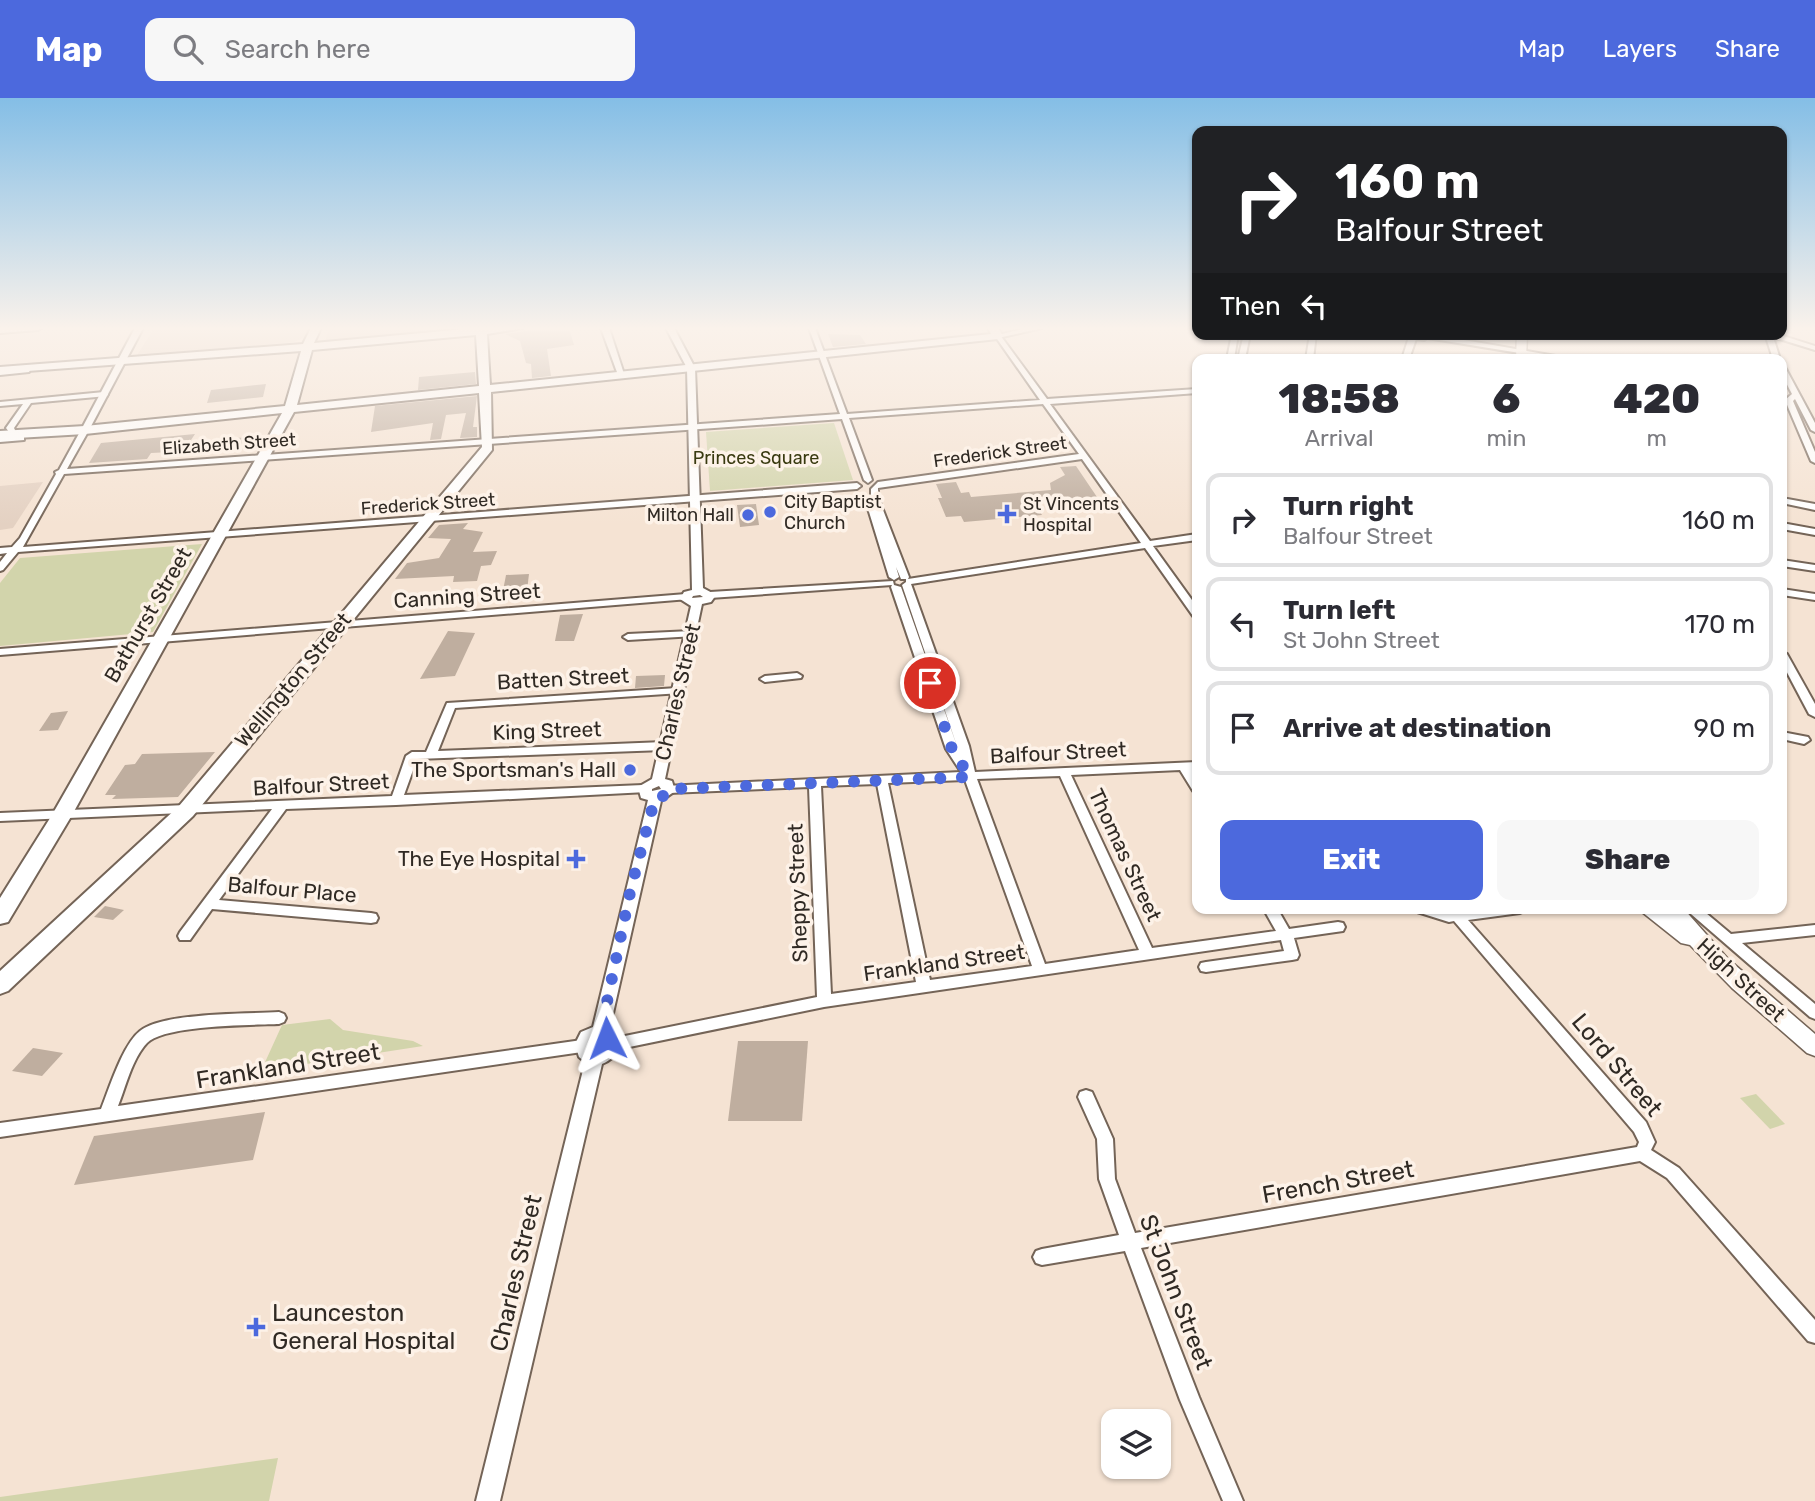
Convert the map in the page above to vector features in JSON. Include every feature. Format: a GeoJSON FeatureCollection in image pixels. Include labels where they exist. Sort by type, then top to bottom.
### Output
{"type":"FeatureCollection","features":[{"type":"Feature","properties":{"kind":"highway","name":"Bathurst Street"},"geometry":{"type":"LineString","coordinates":[[0,916],[62,815],[163,639],[265,457],[290,409],[294,393]]}},
{"type":"Feature","properties":{"kind":"highway"},"geometry":{"type":"LineString","coordinates":[[0,438],[441,393]]}},
{"type":"Feature","properties":{"kind":"highway"},"geometry":{"type":"LineString","coordinates":[[485,393],[489,442]]}},
{"type":"Feature","properties":{"kind":"highway","name":"Wellington Street"},"geometry":{"type":"LineString","coordinates":[[0,985],[186,811],[429,519],[489,442]]}},
{"type":"Feature","properties":{"kind":"main road"},"geometry":{"type":"LineString","coordinates":[[1656,914],[1711,953]]}},
{"type":"Feature","properties":{"kind":"main road","name":"High Street"},"geometry":{"type":"LineString","coordinates":[[1677,914],[1711,953],[1815,1047]]}},
{"type":"Feature","properties":{"kind":"street","name":"Charles Street"},"geometry":{"type":"LineString","coordinates":[[488,1501],[597,1046],[628,900],[691,634],[694,597],[694,499],[691,393]]}},
{"type":"Feature","properties":{"kind":"street"},"geometry":{"type":"LineString","coordinates":[[835,393],[936,683],[964,746],[970,777],[1041,971]]}},
{"type":"Feature","properties":{"kind":"street"},"geometry":{"type":"LineString","coordinates":[[1039,393],[1192,607]]}},
{"type":"Feature","properties":{"kind":"street","name":"Elizabeth Street"},"geometry":{"type":"LineString","coordinates":[[59,472],[1163,393]]}},
{"type":"Feature","properties":{"kind":"street"},"geometry":{"type":"LineString","coordinates":[[0,404],[104,394]]}},
{"type":"Feature","properties":{"kind":"street"},"geometry":{"type":"LineString","coordinates":[[0,568],[15,550],[104,394]]}},
{"type":"Feature","properties":{"kind":"street"},"geometry":{"type":"LineString","coordinates":[[1787,395],[1794,396],[1802,403],[1815,430]]}},
{"type":"Feature","properties":{"kind":"street"},"geometry":{"type":"LineString","coordinates":[[1794,396],[1789,400],[1815,461]]}},
{"type":"Feature","properties":{"kind":"street"},"geometry":{"type":"LineString","coordinates":[[15,435],[10,428],[29,401]]}},
{"type":"Feature","properties":{"kind":"street"},"geometry":{"type":"LineString","coordinates":[[0,438],[35,435]]}},
{"type":"Feature","properties":{"kind":"street","name":"Frederick Street"},"geometry":{"type":"LineString","coordinates":[[0,551],[869,486],[1084,457]]}},
{"type":"Feature","properties":{"kind":"street"},"geometry":{"type":"LineString","coordinates":[[1787,502],[1815,507]]}},
{"type":"Feature","properties":{"kind":"street"},"geometry":{"type":"LineString","coordinates":[[1787,527],[1815,532]]}},
{"type":"Feature","properties":{"kind":"street"},"geometry":{"type":"LineString","coordinates":[[694,597],[900,582],[1192,538]]}},
{"type":"Feature","properties":{"kind":"street"},"geometry":{"type":"LineString","coordinates":[[1787,564],[1815,568]]}},
{"type":"Feature","properties":{"kind":"street"},"geometry":{"type":"LineString","coordinates":[[1787,593],[1815,597]]}},
{"type":"Feature","properties":{"kind":"street","name":"Canning Street"},"geometry":{"type":"LineString","coordinates":[[0,652],[694,597]]}},
{"type":"Feature","properties":{"kind":"street"},"geometry":{"type":"LineString","coordinates":[[628,637],[691,634]]}},
{"type":"Feature","properties":{"kind":"street"},"geometry":{"type":"LineString","coordinates":[[1787,663],[1815,715]]}},
{"type":"Feature","properties":{"kind":"street"},"geometry":{"type":"LineString","coordinates":[[765,679],[797,676]]}},
{"type":"Feature","properties":{"kind":"street","name":"Batten Street"},"geometry":{"type":"LineString","coordinates":[[431,755],[451,705],[677,691]]}},
{"type":"Feature","properties":{"kind":"street"},"geometry":{"type":"LineString","coordinates":[[1787,737],[1804,740]]}},
{"type":"Feature","properties":{"kind":"street","name":"King Street"},"geometry":{"type":"LineString","coordinates":[[431,755],[664,746]]}},
{"type":"Feature","properties":{"kind":"street"},"geometry":{"type":"LineString","coordinates":[[396,801],[412,756],[431,755]]}},
{"type":"Feature","properties":{"kind":"street","name":"Balfour Street"},"geometry":{"type":"LineString","coordinates":[[0,817],[1191,766]]}},
{"type":"Feature","properties":{"kind":"street","name":"Thomas Street"},"geometry":{"type":"LineString","coordinates":[[1064,772],[1148,954]]}},
{"type":"Feature","properties":{"kind":"street"},"geometry":{"type":"LineString","coordinates":[[882,781],[924,986]]}},
{"type":"Feature","properties":{"kind":"street","name":"Sheppy Street"},"geometry":{"type":"LineString","coordinates":[[815,783],[824,1002]]}},
{"type":"Feature","properties":{"kind":"street","name":"Balfour Place"},"geometry":{"type":"LineString","coordinates":[[185,936],[281,806]]}},
{"type":"Feature","properties":{"kind":"street","name":"Balfour Place"},"geometry":{"type":"LineString","coordinates":[[209,904],[371,918]]}},
{"type":"Feature","properties":{"kind":"street"},"geometry":{"type":"LineString","coordinates":[[1206,967],[1292,955],[1286,935],[1274,914]]}},
{"type":"Feature","properties":{"kind":"street"},"geometry":{"type":"LineString","coordinates":[[1436,914],[1474,914]]}},
{"type":"Feature","properties":{"kind":"street","name":"High Street"},"geometry":{"type":"LineString","coordinates":[[1699,914],[1815,1013]]}},
{"type":"Feature","properties":{"kind":"street","name":"Lord Street"},"geometry":{"type":"LineString","coordinates":[[1458,916],[1640,1127],[1647,1142],[1642,1153],[1673,1173],[1815,1334]]}},
{"type":"Feature","properties":{"kind":"street","name":"Frankland Street"},"geometry":{"type":"LineString","coordinates":[[0,1130],[597,1046],[824,1002],[1338,927]]}},
{"type":"Feature","properties":{"kind":"street"},"geometry":{"type":"LineString","coordinates":[[1730,939],[1815,930]]}},
{"type":"Feature","properties":{"kind":"street"},"geometry":{"type":"LineString","coordinates":[[106,1115],[138,1045],[151,1031],[279,1018]]}},
{"type":"Feature","properties":{"kind":"street","name":"St John Street"},"geometry":{"type":"LineString","coordinates":[[1086,1097],[1105,1139],[1107,1179],[1190,1400],[1233,1501]]}},
{"type":"Feature","properties":{"kind":"street","name":"French Street"},"geometry":{"type":"LineString","coordinates":[[1042,1257],[1642,1153]]}},
{"type":"Feature","properties":{"kind":"shaded area"},"geometry":{"type":"Polygon","coordinates":[[[43,482],[13,528],[0,530],[0,486],[43,482]]]}},
{"type":"Feature","properties":{"kind":"green space","name":"Princes Square"},"geometry":{"type":"Polygon","coordinates":[[[834,423],[853,480],[710,491],[706,432],[834,423]]]}},
{"type":"Feature","properties":{"kind":"green space"},"geometry":{"type":"Polygon","coordinates":[[[202,544],[153,632],[0,646],[0,583],[20,558],[202,544]]]}},
{"type":"Feature","properties":{"kind":"green space"},"geometry":{"type":"Polygon","coordinates":[[[330,1019],[343,1030],[413,1041],[423,1046],[261,1071],[282,1025],[330,1019]]]}},
{"type":"Feature","properties":{"kind":"green space"},"geometry":{"type":"Polygon","coordinates":[[[1756,1094],[1785,1124],[1770,1129],[1740,1098],[1756,1094]]]}},
{"type":"Feature","properties":{"kind":"green space"},"geometry":{"type":"Polygon","coordinates":[[[278,1458],[269,1501],[0,1501],[0,1497],[278,1458]]]}},
{"type":"Feature","properties":{"kind":"building"},"geometry":{"type":"Polygon","coordinates":[[[210,393],[264,393],[263,397],[207,403],[210,393]]]}},
{"type":"Feature","properties":{"kind":"building"},"geometry":{"type":"Polygon","coordinates":[[[477,396],[473,427],[477,427],[477,437],[460,438],[466,413],[446,415],[441,439],[430,440],[433,423],[371,432],[375,406],[477,396]]]}},
{"type":"Feature","properties":{"kind":"building"},"geometry":{"type":"Polygon","coordinates":[[[195,434],[191,440],[198,440],[191,451],[151,453],[147,459],[89,463],[101,443],[195,434]]]}},
{"type":"Feature","properties":{"kind":"building"},"geometry":{"type":"Polygon","coordinates":[[[253,437],[246,449],[226,450],[234,438],[253,437]]]}},
{"type":"Feature","properties":{"kind":"building","name":"St Vincents Hospital"},"geometry":{"type":"Polygon","coordinates":[[[1076,466],[1097,497],[1034,502],[1042,515],[964,522],[961,516],[946,517],[938,498],[942,498],[936,484],[956,482],[961,493],[969,492],[971,497],[1051,490],[1050,483],[1065,475],[1060,467],[1076,466]]]}},
{"type":"Feature","properties":{"kind":"building","name":"Milton Hall"},"geometry":{"type":"Polygon","coordinates":[[[756,504],[759,525],[740,527],[737,505],[756,504]]]}},
{"type":"Feature","properties":{"kind":"building"},"geometry":{"type":"Polygon","coordinates":[[[468,523],[463,529],[483,532],[473,552],[497,551],[491,565],[481,566],[477,581],[453,582],[454,576],[395,579],[407,563],[439,558],[451,539],[428,538],[439,525],[468,523]]]}},
{"type":"Feature","properties":{"kind":"building"},"geometry":{"type":"Polygon","coordinates":[[[529,574],[526,599],[501,601],[506,575],[529,574]]]}},
{"type":"Feature","properties":{"kind":"building"},"geometry":{"type":"Polygon","coordinates":[[[583,614],[574,641],[555,641],[560,615],[583,614]]]}},
{"type":"Feature","properties":{"kind":"building"},"geometry":{"type":"Polygon","coordinates":[[[448,631],[475,633],[455,676],[420,679],[448,631]]]}},
{"type":"Feature","properties":{"kind":"building"},"geometry":{"type":"Polygon","coordinates":[[[665,675],[664,686],[635,688],[636,676],[665,675]]]}},
{"type":"Feature","properties":{"kind":"building"},"geometry":{"type":"Polygon","coordinates":[[[68,711],[58,730],[39,731],[51,713],[68,711]]]}},
{"type":"Feature","properties":{"kind":"building"},"geometry":{"type":"Polygon","coordinates":[[[215,752],[178,797],[112,799],[116,795],[105,795],[125,765],[135,764],[142,754],[215,752]]]}},
{"type":"Feature","properties":{"kind":"building"},"geometry":{"type":"Polygon","coordinates":[[[105,906],[124,910],[113,920],[94,917],[105,906]]]}},
{"type":"Feature","properties":{"kind":"building"},"geometry":{"type":"Polygon","coordinates":[[[738,1041],[808,1041],[802,1121],[728,1121],[738,1041]]]}},
{"type":"Feature","properties":{"kind":"building"},"geometry":{"type":"Polygon","coordinates":[[[33,1048],[63,1053],[42,1076],[12,1071],[33,1048]]]}},
{"type":"Feature","properties":{"kind":"building"},"geometry":{"type":"Polygon","coordinates":[[[265,1112],[253,1160],[74,1185],[94,1136],[265,1112]]]}},
{"type":"Feature","properties":{"kind":"place","name":"City Baptist Church"},"geometry":{"type":"Point","coordinates":[770,512]}},
{"type":"Feature","properties":{"kind":"place","name":"St Vincents Hospital"},"geometry":{"type":"Point","coordinates":[1007,514]}},
{"type":"Feature","properties":{"kind":"place","name":"Milton Hall"},"geometry":{"type":"Point","coordinates":[748,515]}},
{"type":"Feature","properties":{"kind":"place","name":"The Sportsman's Hall"},"geometry":{"type":"Point","coordinates":[630,770]}},
{"type":"Feature","properties":{"kind":"place","name":"The Eye Hospital"},"geometry":{"type":"Point","coordinates":[576,859]}},
{"type":"Feature","properties":{"kind":"place","name":"Launceston General Hospital"},"geometry":{"type":"Point","coordinates":[256,1327]}},
{"type":"Feature","properties":{"kind":"route"},"geometry":{"type":"LineString","coordinates":[[607,1038],[600,1035],[631,888],[648,816],[655,798],[663,796],[669,789],[970,777],[952,749],[930,683]]}}]}
